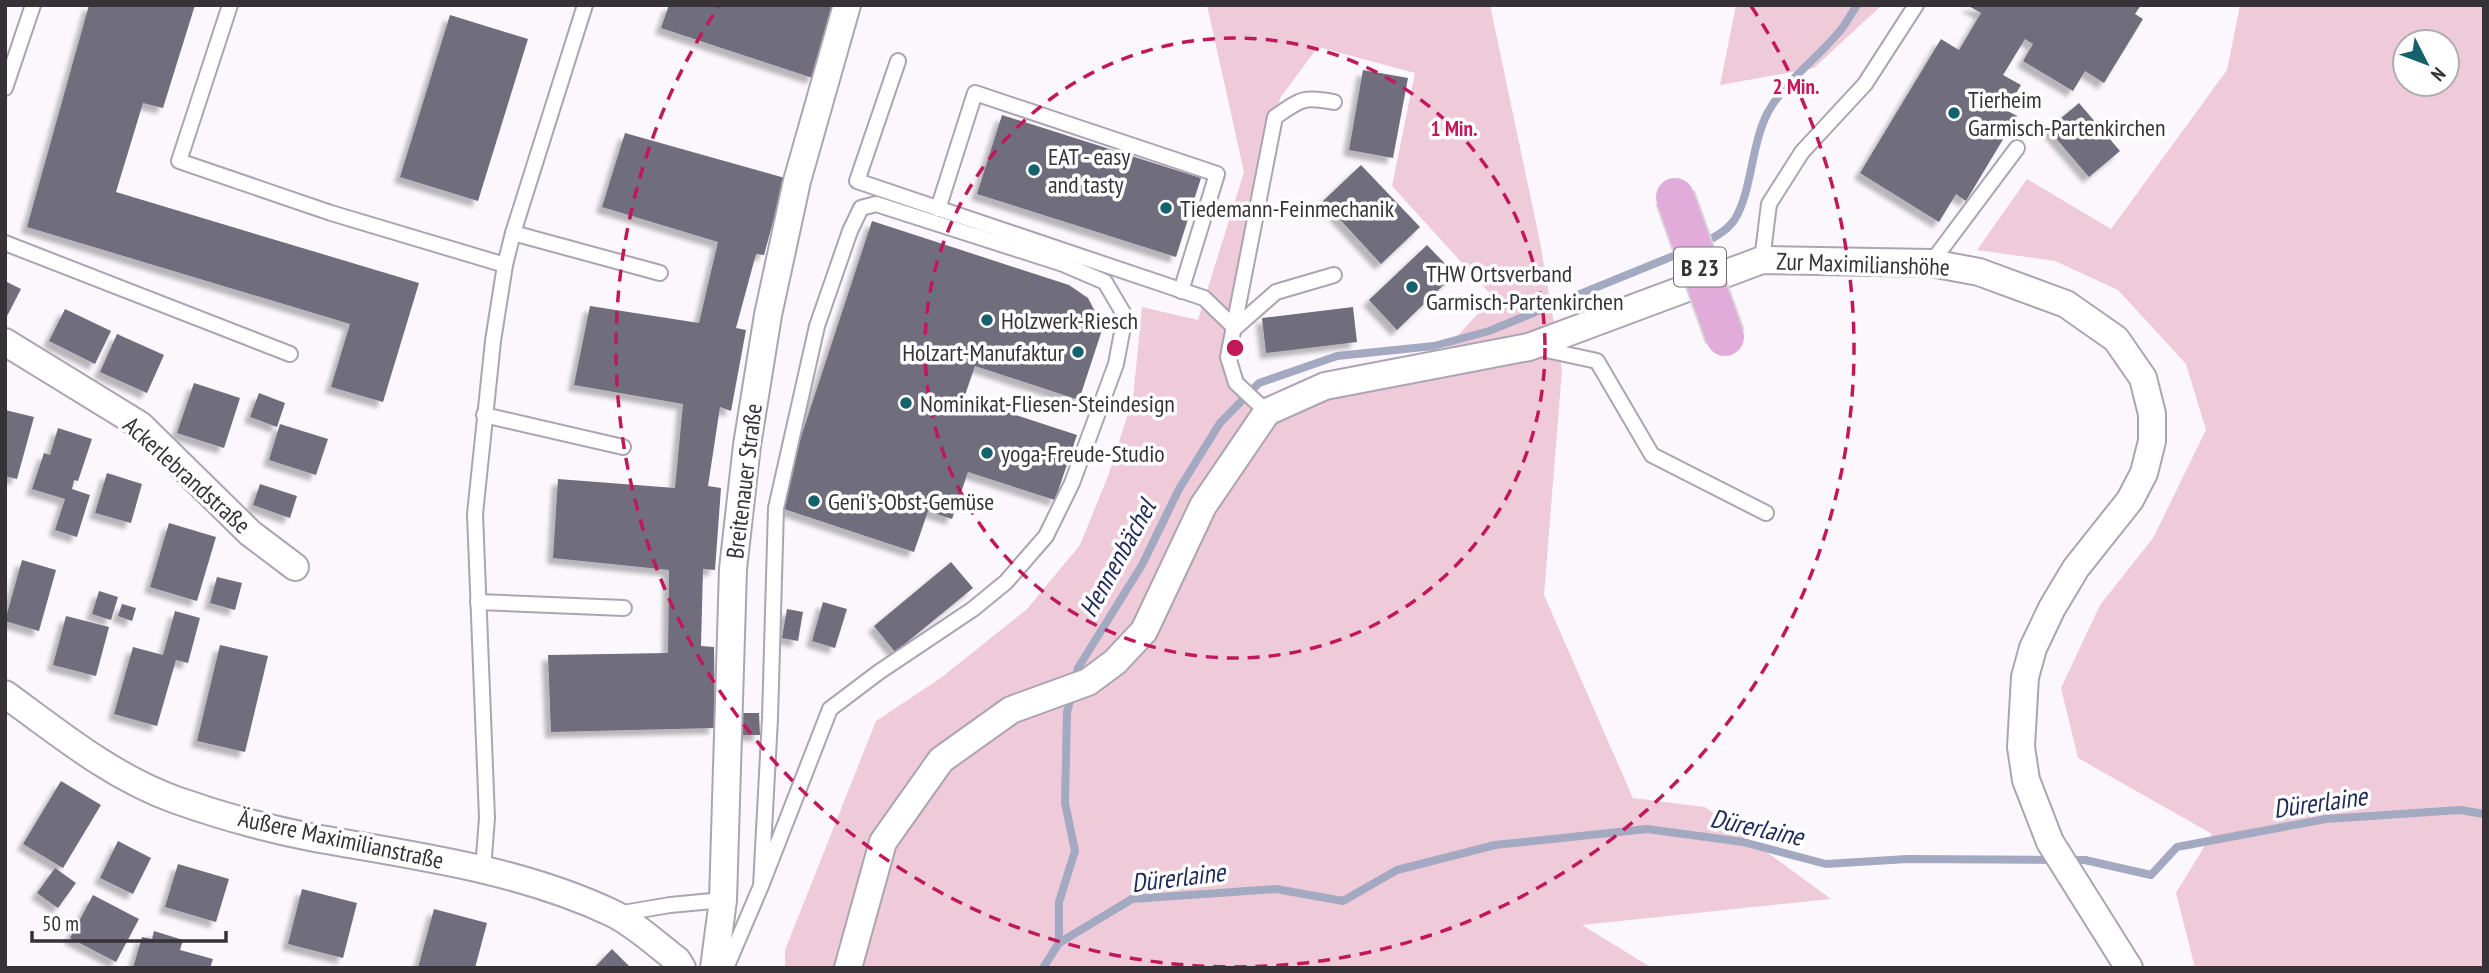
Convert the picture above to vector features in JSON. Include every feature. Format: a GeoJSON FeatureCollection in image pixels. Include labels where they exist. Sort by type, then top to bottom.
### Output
{"type":"FeatureCollection","features":[{"type":"Feature","properties":{"kind":"main road","name":"B 23"},"geometry":{"type":"LineString","coordinates":[[1675,197],[1725,337]]}},
{"type":"Feature","properties":{"kind":"street","name":"Breitenauer Straße"},"geometry":{"type":"LineString","coordinates":[[714,968],[723,900],[733,569],[747,445],[768,315],[797,181],[847,5]]}},
{"type":"Feature","properties":{"kind":"street","name":"Zur Maximilianshöhe"},"geometry":{"type":"LineString","coordinates":[[1263,408],[1325,386],[1529,347],[1762,260],[1931,263],[1979,272],[2066,304],[2116,340],[2143,378],[2152,414],[2152,441],[2144,473],[2130,500],[2076,568],[2052,608],[2033,648],[2025,677],[2021,747],[2026,780],[2050,842],[2129,968]]}},
{"type":"Feature","properties":{"kind":"street","name":"Ackerlebrandstraße"},"geometry":{"type":"LineString","coordinates":[[5,342],[140,425],[250,533],[295,566]]}},
{"type":"Feature","properties":{"kind":"street"},"geometry":{"type":"LineString","coordinates":[[848,968],[883,842],[941,760],[1011,710],[1088,682],[1115,662],[1144,631],[1203,506],[1263,408]]}},
{"type":"Feature","properties":{"kind":"street","name":"Äußere Maximilianstraße"},"geometry":{"type":"LineString","coordinates":[[5,694],[116,773],[174,799],[263,827],[483,869],[558,891],[615,915],[676,965]]}},
{"type":"Feature","properties":{"kind":"lane"},"geometry":{"type":"LineString","coordinates":[[5,88],[33,5]]}},
{"type":"Feature","properties":{"kind":"lane"},"geometry":{"type":"LineString","coordinates":[[230,5],[179,161],[331,213],[505,265]]}},
{"type":"Feature","properties":{"kind":"lane"},"geometry":{"type":"LineString","coordinates":[[483,869],[487,818],[475,514],[484,415],[505,265],[585,5]]}},
{"type":"Feature","properties":{"kind":"lane"},"geometry":{"type":"LineString","coordinates":[[1762,260],[1769,204],[1802,152],[1866,85],[1916,5]]}},
{"type":"Feature","properties":{"kind":"lane"},"geometry":{"type":"LineString","coordinates":[[898,61],[857,181],[1204,298],[1235,328]]}},
{"type":"Feature","properties":{"kind":"lane"},"geometry":{"type":"LineString","coordinates":[[938,209],[975,93],[1204,169],[1217,174],[1181,291]]}},
{"type":"Feature","properties":{"kind":"lane"},"geometry":{"type":"LineString","coordinates":[[1263,408],[1236,383],[1228,357],[1275,117],[1293,104],[1310,97],[1334,102]]}},
{"type":"Feature","properties":{"kind":"lane"},"geometry":{"type":"LineString","coordinates":[[1931,263],[2017,148]]}},
{"type":"Feature","properties":{"kind":"lane"},"geometry":{"type":"LineString","coordinates":[[726,968],[761,886],[830,709],[879,672],[973,609],[1006,582],[1046,536],[1072,483],[1116,364],[1125,316],[1105,282],[1063,264],[876,204],[861,208],[850,231],[817,326],[776,508],[770,718],[761,886]]}},
{"type":"Feature","properties":{"kind":"lane"},"geometry":{"type":"LineString","coordinates":[[513,233],[660,273]]}},
{"type":"Feature","properties":{"kind":"lane"},"geometry":{"type":"LineString","coordinates":[[5,243],[290,354]]}},
{"type":"Feature","properties":{"kind":"lane"},"geometry":{"type":"LineString","coordinates":[[1235,328],[1276,292],[1334,275]]}},
{"type":"Feature","properties":{"kind":"lane"},"geometry":{"type":"LineString","coordinates":[[1529,347],[1597,361],[1652,455],[1766,513]]}},
{"type":"Feature","properties":{"kind":"lane"},"geometry":{"type":"LineString","coordinates":[[484,415],[623,447]]}},
{"type":"Feature","properties":{"kind":"lane"},"geometry":{"type":"LineString","coordinates":[[478,602],[624,608]]}},
{"type":"Feature","properties":{"kind":"lane"},"geometry":{"type":"LineString","coordinates":[[615,915],[670,905],[723,900]]}},
{"type":"Feature","properties":{"kind":"shaded area"},"geometry":{"type":"Polygon","coordinates":[[[1207,5],[1490,5],[1540,242],[1562,370],[1544,595],[1633,798],[1705,807],[1831,899],[1582,925],[1652,968],[785,968],[785,950],[876,721],[942,677],[1027,609],[1080,545],[1108,476],[1133,398],[1142,307],[1198,320],[1244,172],[1207,5]],[[1318,47],[1280,98],[1228,357],[1267,412],[1430,366],[1493,297],[1392,186],[1415,73],[1318,47]]]}},
{"type":"Feature","properties":{"kind":"shaded area"},"geometry":{"type":"Polygon","coordinates":[[[1736,5],[1882,5],[1814,68],[1720,85],[1736,5]]]}},
{"type":"Feature","properties":{"kind":"shaded area"},"geometry":{"type":"Polygon","coordinates":[[[2240,5],[2484,5],[2484,968],[2195,968],[2176,893],[2212,834],[2078,758],[2061,688],[2100,605],[2153,538],[2206,430],[2186,364],[2118,290],[2055,261],[1977,250],[2027,179],[2111,229],[2227,70],[2240,5]]]}},
{"type":"Feature","properties":{"kind":"building"},"geometry":{"type":"Polygon","coordinates":[[[89,5],[195,5],[163,108],[143,103],[116,192],[419,283],[383,402],[331,387],[350,324],[27,227],[89,5]]]}},
{"type":"Feature","properties":{"kind":"building"},"geometry":{"type":"Polygon","coordinates":[[[669,5],[835,5],[813,78],[661,28],[669,5]]]}},
{"type":"Feature","properties":{"kind":"building","name":"Tierheim Garmisch-Partenkirchen"},"geometry":{"type":"Polygon","coordinates":[[[1967,5],[2141,5],[2135,14],[2143,19],[2104,83],[2085,71],[2073,91],[2023,61],[2033,44],[2025,39],[2003,75],[2021,85],[2006,110],[2017,116],[1966,201],[1956,194],[1939,222],[1860,173],[1941,39],[1959,50],[1981,13],[1967,5]]]}},
{"type":"Feature","properties":{"kind":"building"},"geometry":{"type":"Polygon","coordinates":[[[450,15],[528,39],[478,201],[400,177],[450,15]]]}},
{"type":"Feature","properties":{"kind":"building"},"geometry":{"type":"Polygon","coordinates":[[[1363,70],[1408,78],[1393,158],[1349,150],[1363,70]]]}},
{"type":"Feature","properties":{"kind":"building"},"geometry":{"type":"Polygon","coordinates":[[[2079,103],[2120,151],[2089,177],[2048,129],[2079,103]]]}},
{"type":"Feature","properties":{"kind":"building"},"geometry":{"type":"Polygon","coordinates":[[[1002,115],[1201,178],[1176,257],[977,194],[1002,115]]]}},
{"type":"Feature","properties":{"kind":"building"},"geometry":{"type":"Polygon","coordinates":[[[625,133],[785,178],[764,255],[756,254],[736,328],[746,330],[731,411],[720,407],[708,486],[721,488],[715,570],[703,569],[701,646],[714,647],[715,728],[551,732],[548,655],[668,653],[669,570],[553,558],[558,479],[675,488],[683,404],[574,385],[590,306],[699,323],[718,242],[602,207],[625,133]]]}},
{"type":"Feature","properties":{"kind":"building"},"geometry":{"type":"Polygon","coordinates":[[[1361,165],[1420,227],[1381,264],[1323,201],[1361,165]]]}},
{"type":"Feature","properties":{"kind":"building"},"geometry":{"type":"Polygon","coordinates":[[[872,221],[1069,285],[1088,298],[1103,327],[1079,400],[975,366],[964,398],[1077,435],[1055,500],[968,472],[952,519],[928,511],[914,552],[778,507],[872,221]]]}},
{"type":"Feature","properties":{"kind":"building","name":"THW Ortsverband Garmisch-Partenkirchen"},"geometry":{"type":"Polygon","coordinates":[[[1427,245],[1455,274],[1397,330],[1369,300],[1427,245]]]}},
{"type":"Feature","properties":{"kind":"building"},"geometry":{"type":"Polygon","coordinates":[[[5,281],[21,289],[5,320],[5,281]]]}},
{"type":"Feature","properties":{"kind":"building"},"geometry":{"type":"Polygon","coordinates":[[[1353,307],[1357,342],[1266,353],[1262,318],[1353,307]]]}},
{"type":"Feature","properties":{"kind":"building"},"geometry":{"type":"Polygon","coordinates":[[[65,309],[111,331],[95,364],[49,341],[65,309]]]}},
{"type":"Feature","properties":{"kind":"building"},"geometry":{"type":"Polygon","coordinates":[[[117,334],[164,355],[147,393],[100,372],[117,334]]]}},
{"type":"Feature","properties":{"kind":"building"},"geometry":{"type":"Polygon","coordinates":[[[194,383],[240,398],[224,448],[177,433],[194,383]]]}},
{"type":"Feature","properties":{"kind":"building"},"geometry":{"type":"Polygon","coordinates":[[[259,393],[285,403],[277,427],[250,417],[259,393]]]}},
{"type":"Feature","properties":{"kind":"building"},"geometry":{"type":"Polygon","coordinates":[[[5,410],[34,417],[17,479],[5,476],[5,410]]]}},
{"type":"Feature","properties":{"kind":"building"},"geometry":{"type":"Polygon","coordinates":[[[280,424],[328,439],[316,475],[269,460],[280,424]]]}},
{"type":"Feature","properties":{"kind":"building"},"geometry":{"type":"Polygon","coordinates":[[[58,428],[92,439],[78,481],[74,480],[72,489],[90,495],[77,537],[55,530],[65,499],[32,489],[44,453],[50,455],[58,428]]]}},
{"type":"Feature","properties":{"kind":"building"},"geometry":{"type":"Polygon","coordinates":[[[107,473],[142,484],[131,523],[95,513],[107,473]]]}},
{"type":"Feature","properties":{"kind":"building"},"geometry":{"type":"Polygon","coordinates":[[[260,484],[297,496],[290,518],[253,505],[260,484]]]}},
{"type":"Feature","properties":{"kind":"building"},"geometry":{"type":"Polygon","coordinates":[[[169,523],[216,537],[197,601],[150,587],[169,523]]]}},
{"type":"Feature","properties":{"kind":"building"},"geometry":{"type":"Polygon","coordinates":[[[22,560],[56,570],[39,631],[5,621],[22,560]]]}},
{"type":"Feature","properties":{"kind":"building"},"geometry":{"type":"Polygon","coordinates":[[[951,562],[973,588],[895,652],[874,626],[951,562]]]}},
{"type":"Feature","properties":{"kind":"building"},"geometry":{"type":"Polygon","coordinates":[[[217,577],[242,583],[235,610],[210,603],[217,577]]]}},
{"type":"Feature","properties":{"kind":"building"},"geometry":{"type":"Polygon","coordinates":[[[99,591],[118,597],[111,620],[92,614],[99,591]]]}},
{"type":"Feature","properties":{"kind":"building"},"geometry":{"type":"Polygon","coordinates":[[[823,602],[847,609],[835,648],[812,641],[823,602]]]}},
{"type":"Feature","properties":{"kind":"building"},"geometry":{"type":"Polygon","coordinates":[[[122,604],[136,608],[132,621],[118,616],[122,604]]]}},
{"type":"Feature","properties":{"kind":"building"},"geometry":{"type":"Polygon","coordinates":[[[787,609],[803,612],[798,641],[782,638],[787,609]]]}},
{"type":"Feature","properties":{"kind":"building"},"geometry":{"type":"Polygon","coordinates":[[[175,611],[200,618],[188,663],[176,660],[157,726],[114,714],[133,647],[163,655],[175,611]]]}},
{"type":"Feature","properties":{"kind":"building"},"geometry":{"type":"Polygon","coordinates":[[[66,616],[109,627],[96,676],[53,665],[66,616]]]}},
{"type":"Feature","properties":{"kind":"building"},"geometry":{"type":"Polygon","coordinates":[[[220,645],[268,656],[245,752],[197,741],[220,645]]]}},
{"type":"Feature","properties":{"kind":"building"},"geometry":{"type":"Polygon","coordinates":[[[740,713],[759,713],[760,735],[741,735],[740,713]]]}},
{"type":"Feature","properties":{"kind":"building"},"geometry":{"type":"Polygon","coordinates":[[[61,781],[101,805],[63,868],[23,844],[61,781]]]}},
{"type":"Feature","properties":{"kind":"building"},"geometry":{"type":"Polygon","coordinates":[[[118,841],[151,858],[133,894],[100,878],[118,841]]]}},
{"type":"Feature","properties":{"kind":"building"},"geometry":{"type":"Polygon","coordinates":[[[178,864],[229,879],[216,922],[165,907],[178,864]]]}},
{"type":"Feature","properties":{"kind":"building"},"geometry":{"type":"Polygon","coordinates":[[[55,868],[76,883],[58,908],[37,893],[55,868]]]}},
{"type":"Feature","properties":{"kind":"building"},"geometry":{"type":"Polygon","coordinates":[[[302,889],[357,903],[343,958],[288,944],[302,889]]]}},
{"type":"Feature","properties":{"kind":"building"},"geometry":{"type":"Polygon","coordinates":[[[93,895],[139,919],[116,962],[70,938],[93,895]]]}},
{"type":"Feature","properties":{"kind":"building"},"geometry":{"type":"Polygon","coordinates":[[[434,909],[487,923],[475,968],[418,968],[434,909]]]}},
{"type":"Feature","properties":{"kind":"building"},"geometry":{"type":"Polygon","coordinates":[[[154,931],[183,940],[180,950],[213,959],[210,968],[133,968],[142,937],[152,939],[154,931]]]}},
{"type":"Feature","properties":{"kind":"building"},"geometry":{"type":"Polygon","coordinates":[[[612,949],[631,968],[594,968],[612,949]]]}},
{"type":"Feature","properties":{"kind":"waterway","name":"Hennenbächel"},"geometry":{"type":"LineString","coordinates":[[1701,244],[1728,227],[1741,208],[1762,125],[1775,101],[1839,32],[1857,5]]}},
{"type":"Feature","properties":{"kind":"waterway","name":"Hennenbächel"},"geometry":{"type":"LineString","coordinates":[[1075,681],[1078,668],[1142,565],[1179,489],[1220,423],[1259,383],[1337,356],[1434,346],[1489,331],[1683,252]]}},
{"type":"Feature","properties":{"kind":"waterway","name":"Hennenbächel"},"geometry":{"type":"LineString","coordinates":[[1059,943],[1059,902],[1075,851],[1065,803],[1067,712],[1072,694]]}},
{"type":"Feature","properties":{"kind":"waterway","name":"Dürerlaine"},"geometry":{"type":"LineString","coordinates":[[2066,860],[2085,860],[2151,875],[2177,847],[2326,819],[2460,810],[2484,814]]}},
{"type":"Feature","properties":{"kind":"waterway","name":"Dürerlaine"},"geometry":{"type":"LineString","coordinates":[[1043,968],[1059,943],[1132,899],[1276,889],[1343,901],[1397,870],[1495,845],[1647,829],[1743,842],[1826,864],[1907,859],[2053,860]]}},
{"type":"Feature","properties":{"kind":"place","name":"Tierheim Garmisch-Partenkirchen"},"geometry":{"type":"Point","coordinates":[1954,113]}},
{"type":"Feature","properties":{"kind":"place","name":"EAT - easy and tasty"},"geometry":{"type":"Point","coordinates":[1034,170]}},
{"type":"Feature","properties":{"kind":"place","name":"Tiedemann-Feinmechanik"},"geometry":{"type":"Point","coordinates":[1166,208]}},
{"type":"Feature","properties":{"kind":"place","name":"THW Ortsverband Garmisch-Partenkirchen"},"geometry":{"type":"Point","coordinates":[1412,287]}},
{"type":"Feature","properties":{"kind":"place","name":"Holzwerk-Riesch"},"geometry":{"type":"Point","coordinates":[987,320]}},
{"type":"Feature","properties":{"kind":"place","name":"Holzart-Manufaktur"},"geometry":{"type":"Point","coordinates":[1078,352]}},
{"type":"Feature","properties":{"kind":"place","name":"Nominikat-Fliesen-Steindesign"},"geometry":{"type":"Point","coordinates":[906,403]}},
{"type":"Feature","properties":{"kind":"place","name":"yoga-Freude-Studio"},"geometry":{"type":"Point","coordinates":[987,453]}},
{"type":"Feature","properties":{"kind":"place","name":"Geni's-Obst-Gemüse"},"geometry":{"type":"Point","coordinates":[814,501]}}]}
